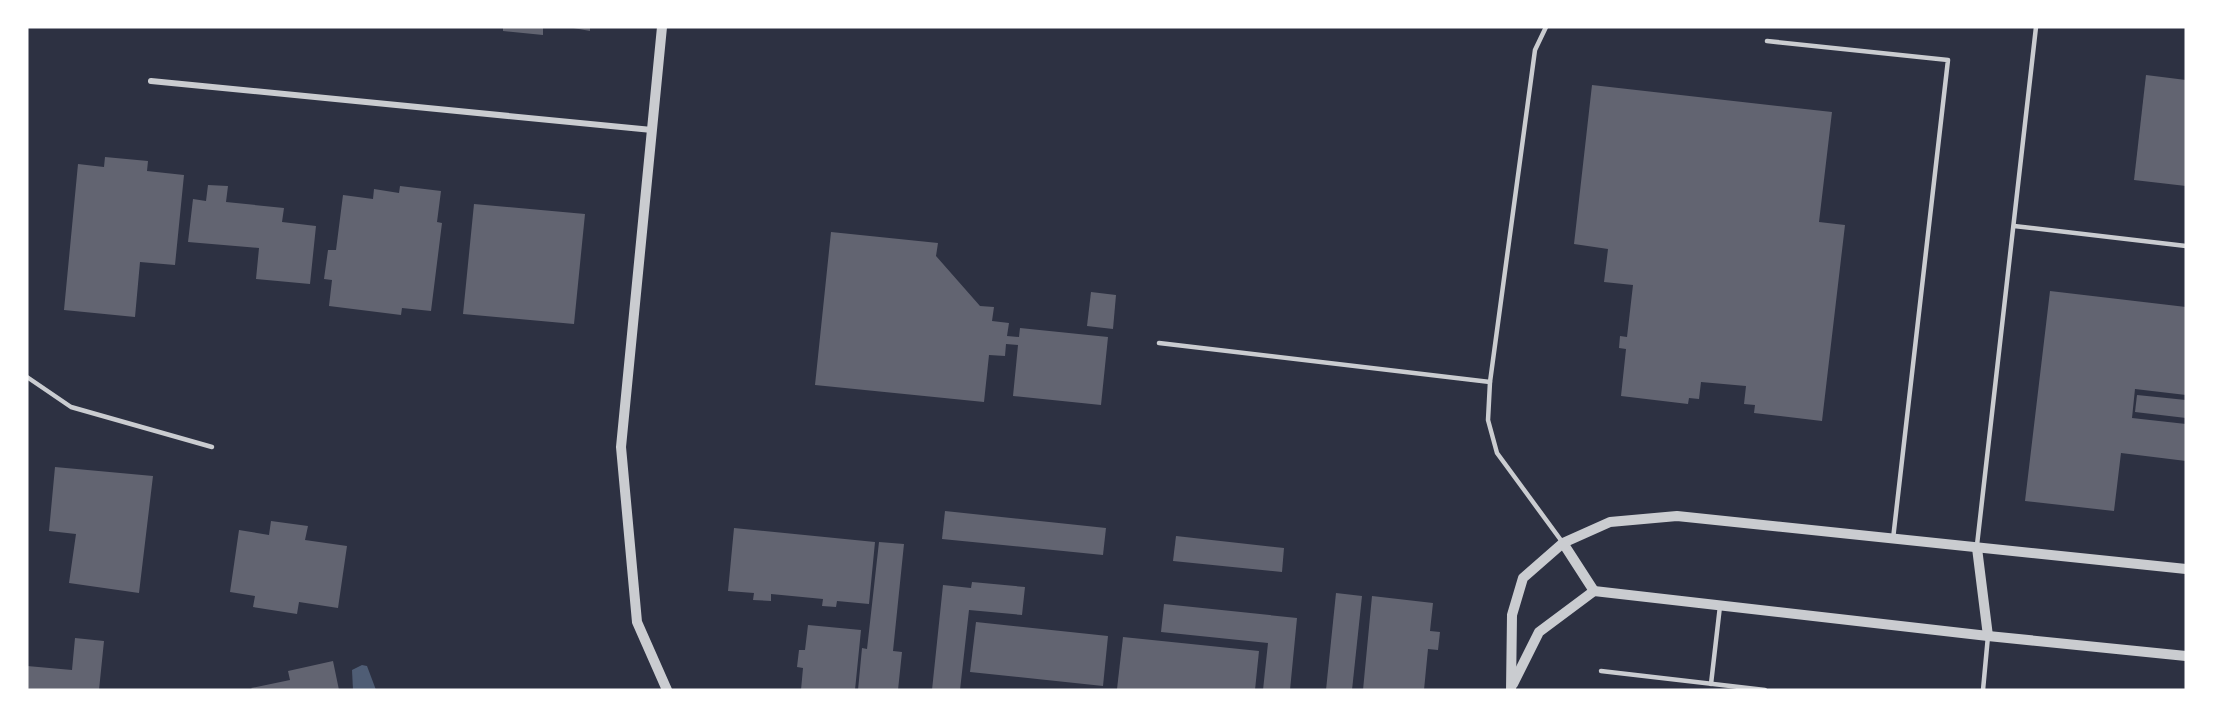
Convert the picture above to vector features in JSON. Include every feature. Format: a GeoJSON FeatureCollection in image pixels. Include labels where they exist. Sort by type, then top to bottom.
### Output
{"type":"FeatureCollection","features":[{"type":"Feature","properties":{"kind":"street"},"geometry":{"type":"LineString","coordinates":[[662,27],[621,447],[637,622],[667,690]]}},
{"type":"Feature","properties":{"kind":"street"},"geometry":{"type":"LineString","coordinates":[[151,81],[652,130]]}},
{"type":"Feature","properties":{"kind":"street"},"geometry":{"type":"LineString","coordinates":[[1511,689],[1512,615],[1523,578],[1563,543],[1610,522],[1677,516],[2186,569]]}},
{"type":"Feature","properties":{"kind":"street"},"geometry":{"type":"LineString","coordinates":[[1563,543],[1594,591]]}},
{"type":"Feature","properties":{"kind":"street"},"geometry":{"type":"LineString","coordinates":[[1977,548],[1988,636]]}},
{"type":"Feature","properties":{"kind":"street"},"geometry":{"type":"LineString","coordinates":[[1511,689],[1539,632],[1594,591],[2186,656]]}},
{"type":"Feature","properties":{"kind":"lane"},"geometry":{"type":"LineString","coordinates":[[1546,27],[1535,50],[1490,382],[1488,420],[1497,453],[1563,543]]}},
{"type":"Feature","properties":{"kind":"lane"},"geometry":{"type":"LineString","coordinates":[[1977,548],[2036,27]]}},
{"type":"Feature","properties":{"kind":"lane"},"geometry":{"type":"LineString","coordinates":[[1767,41],[1948,60],[1893,539]]}},
{"type":"Feature","properties":{"kind":"lane"},"geometry":{"type":"LineString","coordinates":[[2014,226],[2186,246]]}},
{"type":"Feature","properties":{"kind":"lane"},"geometry":{"type":"LineString","coordinates":[[1159,343],[1490,382]]}},
{"type":"Feature","properties":{"kind":"lane"},"geometry":{"type":"LineString","coordinates":[[27,377],[71,406],[212,447]]}},
{"type":"Feature","properties":{"kind":"lane"},"geometry":{"type":"LineString","coordinates":[[1711,684],[1720,606]]}},
{"type":"Feature","properties":{"kind":"lane"},"geometry":{"type":"LineString","coordinates":[[1983,690],[1988,636]]}},
{"type":"Feature","properties":{"kind":"lane"},"geometry":{"type":"LineString","coordinates":[[1601,671],[1764,690]]}},
{"type":"Feature","properties":{"kind":"water"},"geometry":{"type":"Polygon","coordinates":[[[362,665],[367,666],[376,690],[353,690],[352,670],[362,665]]]}},
{"type":"Feature","properties":{"kind":"building"},"geometry":{"type":"Polygon","coordinates":[[[503,27],[543,27],[543,35],[503,31],[503,27]]]}},
{"type":"Feature","properties":{"kind":"building"},"geometry":{"type":"Polygon","coordinates":[[[568,27],[590,27],[590,31],[568,27]]]}},
{"type":"Feature","properties":{"kind":"building"},"geometry":{"type":"Polygon","coordinates":[[[2146,75],[2186,80],[2186,186],[2134,180],[2146,75]]]}},
{"type":"Feature","properties":{"kind":"building"},"geometry":{"type":"Polygon","coordinates":[[[1592,85],[1832,112],[1819,222],[1845,225],[1822,421],[1754,413],[1755,405],[1744,404],[1746,386],[1701,382],[1699,399],[1689,398],[1688,404],[1621,396],[1626,349],[1619,348],[1620,336],[1627,337],[1633,285],[1604,282],[1608,249],[1574,244],[1592,85]]]}},
{"type":"Feature","properties":{"kind":"building"},"geometry":{"type":"Polygon","coordinates":[[[105,157],[148,161],[147,171],[184,175],[175,265],[140,262],[135,317],[64,310],[78,164],[104,167],[105,157]]]}},
{"type":"Feature","properties":{"kind":"building"},"geometry":{"type":"Polygon","coordinates":[[[208,185],[228,186],[226,202],[284,208],[282,222],[316,226],[310,284],[256,279],[259,248],[188,242],[193,199],[206,201],[208,185]]]}},
{"type":"Feature","properties":{"kind":"building"},"geometry":{"type":"Polygon","coordinates":[[[400,186],[441,191],[437,222],[442,223],[431,311],[402,308],[401,315],[329,306],[332,280],[324,279],[328,250],[336,250],[343,195],[373,199],[374,189],[399,193],[400,186]]]}},
{"type":"Feature","properties":{"kind":"building"},"geometry":{"type":"Polygon","coordinates":[[[474,204],[585,214],[574,324],[463,314],[474,204]]]}},
{"type":"Feature","properties":{"kind":"building"},"geometry":{"type":"Polygon","coordinates":[[[831,232],[938,243],[936,256],[980,306],[994,307],[992,321],[1009,323],[1007,336],[1019,337],[1020,328],[1108,337],[1101,405],[1013,396],[1018,345],[1006,344],[1005,356],[989,355],[984,402],[815,385],[831,232]]]}},
{"type":"Feature","properties":{"kind":"building"},"geometry":{"type":"Polygon","coordinates":[[[2050,291],[2186,307],[2186,395],[2135,389],[2132,418],[2186,424],[2186,461],[2121,453],[2114,511],[2025,501],[2050,291]]]}},
{"type":"Feature","properties":{"kind":"building"},"geometry":{"type":"Polygon","coordinates":[[[1091,292],[1116,295],[1113,329],[1087,326],[1091,292]]]}},
{"type":"Feature","properties":{"kind":"building"},"geometry":{"type":"Polygon","coordinates":[[[2137,395],[2186,400],[2186,418],[2135,412],[2137,395]]]}},
{"type":"Feature","properties":{"kind":"building"},"geometry":{"type":"Polygon","coordinates":[[[55,467],[153,476],[139,593],[69,583],[76,534],[49,531],[55,467]]]}},
{"type":"Feature","properties":{"kind":"building"},"geometry":{"type":"Polygon","coordinates":[[[945,511],[1106,528],[1103,555],[942,539],[945,511]]]}},
{"type":"Feature","properties":{"kind":"building"},"geometry":{"type":"Polygon","coordinates":[[[271,521],[308,526],[305,540],[347,546],[338,608],[299,602],[297,614],[253,607],[255,596],[230,592],[239,530],[269,535],[271,521]]]}},
{"type":"Feature","properties":{"kind":"building"},"geometry":{"type":"Polygon","coordinates":[[[734,528],[875,542],[869,604],[837,601],[836,607],[822,606],[823,599],[771,594],[771,601],[753,600],[754,593],[728,591],[734,528]]]}},
{"type":"Feature","properties":{"kind":"building"},"geometry":{"type":"Polygon","coordinates":[[[1176,536],[1284,548],[1282,572],[1173,561],[1176,536]]]}},
{"type":"Feature","properties":{"kind":"building"},"geometry":{"type":"Polygon","coordinates":[[[879,542],[904,544],[893,651],[902,652],[898,690],[858,690],[862,648],[867,649],[879,542]]]}},
{"type":"Feature","properties":{"kind":"building"},"geometry":{"type":"Polygon","coordinates":[[[972,582],[1025,587],[1022,615],[969,610],[960,690],[932,690],[943,585],[971,588],[972,582]]]}},
{"type":"Feature","properties":{"kind":"building"},"geometry":{"type":"Polygon","coordinates":[[[1336,593],[1362,596],[1352,690],[1326,690],[1336,593]]]}},
{"type":"Feature","properties":{"kind":"building"},"geometry":{"type":"Polygon","coordinates":[[[1372,596],[1433,603],[1430,631],[1440,632],[1438,650],[1428,649],[1424,690],[1363,690],[1372,596]]]}},
{"type":"Feature","properties":{"kind":"building"},"geometry":{"type":"Polygon","coordinates":[[[1164,604],[1297,618],[1290,690],[1263,690],[1268,643],[1161,632],[1164,604]]]}},
{"type":"Feature","properties":{"kind":"building"},"geometry":{"type":"Polygon","coordinates":[[[976,622],[1108,636],[1103,686],[970,672],[976,622]]]}},
{"type":"Feature","properties":{"kind":"building"},"geometry":{"type":"Polygon","coordinates":[[[808,625],[861,630],[855,690],[801,690],[803,668],[797,667],[799,650],[805,650],[808,625]]]}},
{"type":"Feature","properties":{"kind":"building"},"geometry":{"type":"Polygon","coordinates":[[[1123,637],[1259,651],[1255,690],[1117,689],[1123,637]]]}},
{"type":"Feature","properties":{"kind":"building"},"geometry":{"type":"Polygon","coordinates":[[[75,638],[104,641],[99,690],[27,690],[27,666],[72,670],[75,638]]]}},
{"type":"Feature","properties":{"kind":"building"},"geometry":{"type":"Polygon","coordinates":[[[333,661],[339,690],[253,690],[251,688],[290,680],[288,671],[333,661]]]}}]}
